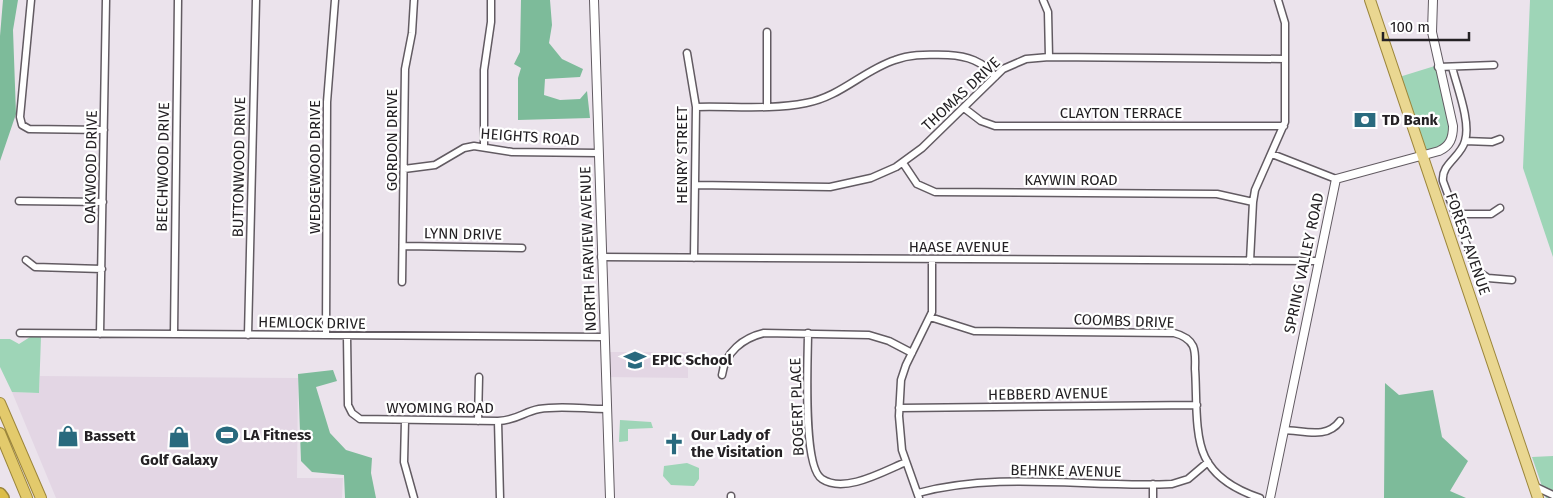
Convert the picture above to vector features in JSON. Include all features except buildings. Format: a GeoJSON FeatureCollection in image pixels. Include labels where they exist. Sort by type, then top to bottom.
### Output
{"type":"FeatureCollection","features":[{"type":"Feature","properties":{"kind":"highway"},"geometry":{"type":"LineString","coordinates":[[0,403],[41,498]]}},
{"type":"Feature","properties":{"kind":"highway"},"geometry":{"type":"LineString","coordinates":[[0,433],[27,498]]}},
{"type":"Feature","properties":{"kind":"highway"},"geometry":{"type":"LineString","coordinates":[[0,494],[3,498]]}},
{"type":"Feature","properties":{"kind":"main road","name":"FOREST AVENUE"},"geometry":{"type":"LineString","coordinates":[[1370,0],[1538,498]]}},
{"type":"Feature","properties":{"kind":"street"},"geometry":{"type":"LineString","coordinates":[[31,0],[20,117],[22,124],[29,129],[104,130]]}},
{"type":"Feature","properties":{"kind":"street","name":"OAKWOOD DRIVE"},"geometry":{"type":"LineString","coordinates":[[100,334],[106,0]]}},
{"type":"Feature","properties":{"kind":"street","name":"BEECHWOOD DRIVE"},"geometry":{"type":"LineString","coordinates":[[174,334],[178,0]]}},
{"type":"Feature","properties":{"kind":"street","name":"BUTTONWOOD DRIVE"},"geometry":{"type":"LineString","coordinates":[[248,335],[256,0]]}},
{"type":"Feature","properties":{"kind":"street","name":"WEDGEWOOD DRIVE"},"geometry":{"type":"LineString","coordinates":[[326,335],[327,102],[335,0]]}},
{"type":"Feature","properties":{"kind":"street","name":"GORDON DRIVE"},"geometry":{"type":"LineString","coordinates":[[402,282],[405,69],[412,34],[414,0]]}},
{"type":"Feature","properties":{"kind":"street"},"geometry":{"type":"LineString","coordinates":[[484,146],[484,70],[491,22],[491,0]]}},
{"type":"Feature","properties":{"kind":"street","name":"NORTH FARVIEW AVENUE"},"geometry":{"type":"LineString","coordinates":[[594,0],[610,498]]}},
{"type":"Feature","properties":{"kind":"street"},"geometry":{"type":"LineString","coordinates":[[1250,261],[1252,202],[1255,190],[1284,126],[1285,23],[1278,0]]}},
{"type":"Feature","properties":{"kind":"street","name":"SPRING VALLEY ROAD"},"geometry":{"type":"LineString","coordinates":[[1270,498],[1317,261],[1336,179],[1423,157],[1447,147],[1453,132],[1438,68],[1431,21],[1433,0]]}},
{"type":"Feature","properties":{"kind":"street"},"geometry":{"type":"LineString","coordinates":[[1045,1],[1048,12],[1049,57]]}},
{"type":"Feature","properties":{"kind":"street"},"geometry":{"type":"LineString","coordinates":[[767,32],[767,106]]}},
{"type":"Feature","properties":{"kind":"street","name":"HENRY STREET"},"geometry":{"type":"LineString","coordinates":[[687,53],[696,106],[694,258]]}},
{"type":"Feature","properties":{"kind":"street"},"geometry":{"type":"LineString","coordinates":[[696,106],[787,106],[808,103],[840,90],[882,65],[916,54],[961,56],[982,64],[994,77]]}},
{"type":"Feature","properties":{"kind":"street","name":"THOMAS DRIVE"},"geometry":{"type":"LineString","coordinates":[[695,185],[845,185],[871,178],[903,163],[922,148],[994,77],[1013,62],[1049,57],[1286,59]]}},
{"type":"Feature","properties":{"kind":"street"},"geometry":{"type":"LineString","coordinates":[[1438,68],[1494,65]]}},
{"type":"Feature","properties":{"kind":"street"},"geometry":{"type":"LineString","coordinates":[[1452,67],[1466,124],[1465,141],[1458,155],[1446,167],[1442,176],[1476,270],[1488,278],[1512,280]]}},
{"type":"Feature","properties":{"kind":"street","name":"CLAYTON TERRACE"},"geometry":{"type":"LineString","coordinates":[[964,108],[981,122],[996,126],[1284,126]]}},
{"type":"Feature","properties":{"kind":"street"},"geometry":{"type":"LineString","coordinates":[[1465,141],[1492,142],[1500,139]]}},
{"type":"Feature","properties":{"kind":"street","name":"HEIGHTS ROAD"},"geometry":{"type":"LineString","coordinates":[[404,169],[435,165],[464,148],[484,146],[512,152],[598,154]]}},
{"type":"Feature","properties":{"kind":"street"},"geometry":{"type":"LineString","coordinates":[[1272,154],[1336,179]]}},
{"type":"Feature","properties":{"kind":"street","name":"KAYWIN ROAD"},"geometry":{"type":"LineString","coordinates":[[903,163],[917,184],[936,192],[1217,194],[1252,202]]}},
{"type":"Feature","properties":{"kind":"street"},"geometry":{"type":"LineString","coordinates":[[19,201],[103,202]]}},
{"type":"Feature","properties":{"kind":"street"},"geometry":{"type":"LineString","coordinates":[[1455,214],[1491,214],[1500,208]]}},
{"type":"Feature","properties":{"kind":"street","name":"LYNN DRIVE"},"geometry":{"type":"LineString","coordinates":[[404,246],[522,248]]}},
{"type":"Feature","properties":{"kind":"street","name":"HAASE AVENUE"},"geometry":{"type":"LineString","coordinates":[[602,257],[1317,261]]}},
{"type":"Feature","properties":{"kind":"street"},"geometry":{"type":"LineString","coordinates":[[26,260],[35,267],[102,269]]}},
{"type":"Feature","properties":{"kind":"street"},"geometry":{"type":"LineString","coordinates":[[918,496],[900,439],[901,380],[930,318],[933,304],[932,260]]}},
{"type":"Feature","properties":{"kind":"street","name":"COOMBS DRIVE"},"geometry":{"type":"LineString","coordinates":[[930,318],[974,331],[1180,334],[1190,341],[1194,352],[1200,441],[1208,462],[1242,492],[1260,498]]}},
{"type":"Feature","properties":{"kind":"street"},"geometry":{"type":"LineString","coordinates":[[722,375],[729,355],[749,338],[772,332],[869,335],[889,341],[912,353]]}},
{"type":"Feature","properties":{"kind":"street","name":"HEMLOCK DRIVE"},"geometry":{"type":"LineString","coordinates":[[20,333],[604,336]]}},
{"type":"Feature","properties":{"kind":"street","name":"BOGERT PLACE"},"geometry":{"type":"LineString","coordinates":[[808,333],[808,449],[817,476],[826,481],[850,484],[906,462]]}},
{"type":"Feature","properties":{"kind":"street","name":"WYOMING ROAD"},"geometry":{"type":"LineString","coordinates":[[347,336],[348,405],[352,413],[365,420],[498,421],[517,419],[544,408],[606,409]]}},
{"type":"Feature","properties":{"kind":"street"},"geometry":{"type":"LineString","coordinates":[[478,421],[479,378]]}},
{"type":"Feature","properties":{"kind":"street","name":"HEBBERD AVENUE"},"geometry":{"type":"LineString","coordinates":[[900,408],[1197,405]]}},
{"type":"Feature","properties":{"kind":"street"},"geometry":{"type":"LineString","coordinates":[[404,420],[404,462],[414,498]]}},
{"type":"Feature","properties":{"kind":"street"},"geometry":{"type":"LineString","coordinates":[[498,421],[500,498]]}},
{"type":"Feature","properties":{"kind":"street"},"geometry":{"type":"LineString","coordinates":[[1284,430],[1326,432],[1334,430],[1340,421]]}},
{"type":"Feature","properties":{"kind":"street","name":"BEHNKE AVENUE"},"geometry":{"type":"LineString","coordinates":[[918,496],[947,486],[982,482],[1153,484],[1181,482],[1196,474],[1208,462]]}},
{"type":"Feature","properties":{"kind":"street"},"geometry":{"type":"LineString","coordinates":[[1152,498],[1153,484]]}},
{"type":"Feature","properties":{"kind":"street"},"geometry":{"type":"LineString","coordinates":[[1534,486],[1553,495]]}},
{"type":"Feature","properties":{"kind":"shaded area"},"geometry":{"type":"Polygon","coordinates":[[[604,352],[688,352],[688,378],[605,377],[604,352]]]}},
{"type":"Feature","properties":{"kind":"shaded area"},"geometry":{"type":"Polygon","coordinates":[[[40,376],[298,378],[297,478],[343,478],[342,498],[56,498],[12,392],[39,393],[40,376]]]}},
{"type":"Feature","properties":{"kind":"green space"},"geometry":{"type":"Polygon","coordinates":[[[3,0],[18,0],[13,30],[16,114],[0,161],[0,36],[3,0]]]}},
{"type":"Feature","properties":{"kind":"green space"},"geometry":{"type":"Polygon","coordinates":[[[521,0],[550,0],[552,25],[549,43],[562,59],[583,69],[580,77],[545,79],[544,95],[560,100],[580,99],[587,91],[590,118],[518,120],[518,78],[521,68],[514,64],[520,52],[521,0]]]}},
{"type":"Feature","properties":{"kind":"green space"},"geometry":{"type":"Polygon","coordinates":[[[1530,0],[1553,0],[1553,257],[1523,168],[1530,0]]]}},
{"type":"Feature","properties":{"kind":"green space"},"geometry":{"type":"Polygon","coordinates":[[[1438,65],[1453,126],[1451,141],[1423,157],[1396,78],[1438,65]]]}},
{"type":"Feature","properties":{"kind":"green space"},"geometry":{"type":"Polygon","coordinates":[[[30,337],[41,337],[39,393],[12,392],[0,367],[0,339],[10,339],[19,344],[30,337]]]}},
{"type":"Feature","properties":{"kind":"green space"},"geometry":{"type":"Polygon","coordinates":[[[333,370],[337,381],[316,387],[330,433],[346,450],[372,458],[371,473],[376,498],[345,498],[344,475],[312,472],[301,461],[298,374],[333,370]]]}},
{"type":"Feature","properties":{"kind":"green space"},"geometry":{"type":"Polygon","coordinates":[[[1385,383],[1399,395],[1433,390],[1442,437],[1468,461],[1450,491],[1466,498],[1384,498],[1385,383]]]}},
{"type":"Feature","properties":{"kind":"green space"},"geometry":{"type":"Polygon","coordinates":[[[620,420],[651,422],[653,428],[628,429],[628,441],[619,442],[620,420]]]}},
{"type":"Feature","properties":{"kind":"green space"},"geometry":{"type":"Polygon","coordinates":[[[1553,456],[1553,498],[1546,498],[1532,457],[1553,456]]]}},
{"type":"Feature","properties":{"kind":"green space"},"geometry":{"type":"Polygon","coordinates":[[[687,463],[699,468],[699,479],[694,486],[671,485],[663,476],[664,466],[687,463]]]}},
{"type":"Feature","properties":{"kind":"place","name":"TD Bank"},"geometry":{"type":"Point","coordinates":[1365,120]}},
{"type":"Feature","properties":{"kind":"place","name":"EPIC School"},"geometry":{"type":"Point","coordinates":[635,360]}},
{"type":"Feature","properties":{"kind":"place","name":"LA Fitness"},"geometry":{"type":"Point","coordinates":[227,435]}},
{"type":"Feature","properties":{"kind":"place","name":"Bassett"},"geometry":{"type":"Point","coordinates":[68,436]}},
{"type":"Feature","properties":{"kind":"place","name":"Golf Galaxy"},"geometry":{"type":"Point","coordinates":[179,437]}},
{"type":"Feature","properties":{"kind":"place","name":"Our Lady of the Visitation"},"geometry":{"type":"Point","coordinates":[674,444]}}]}
